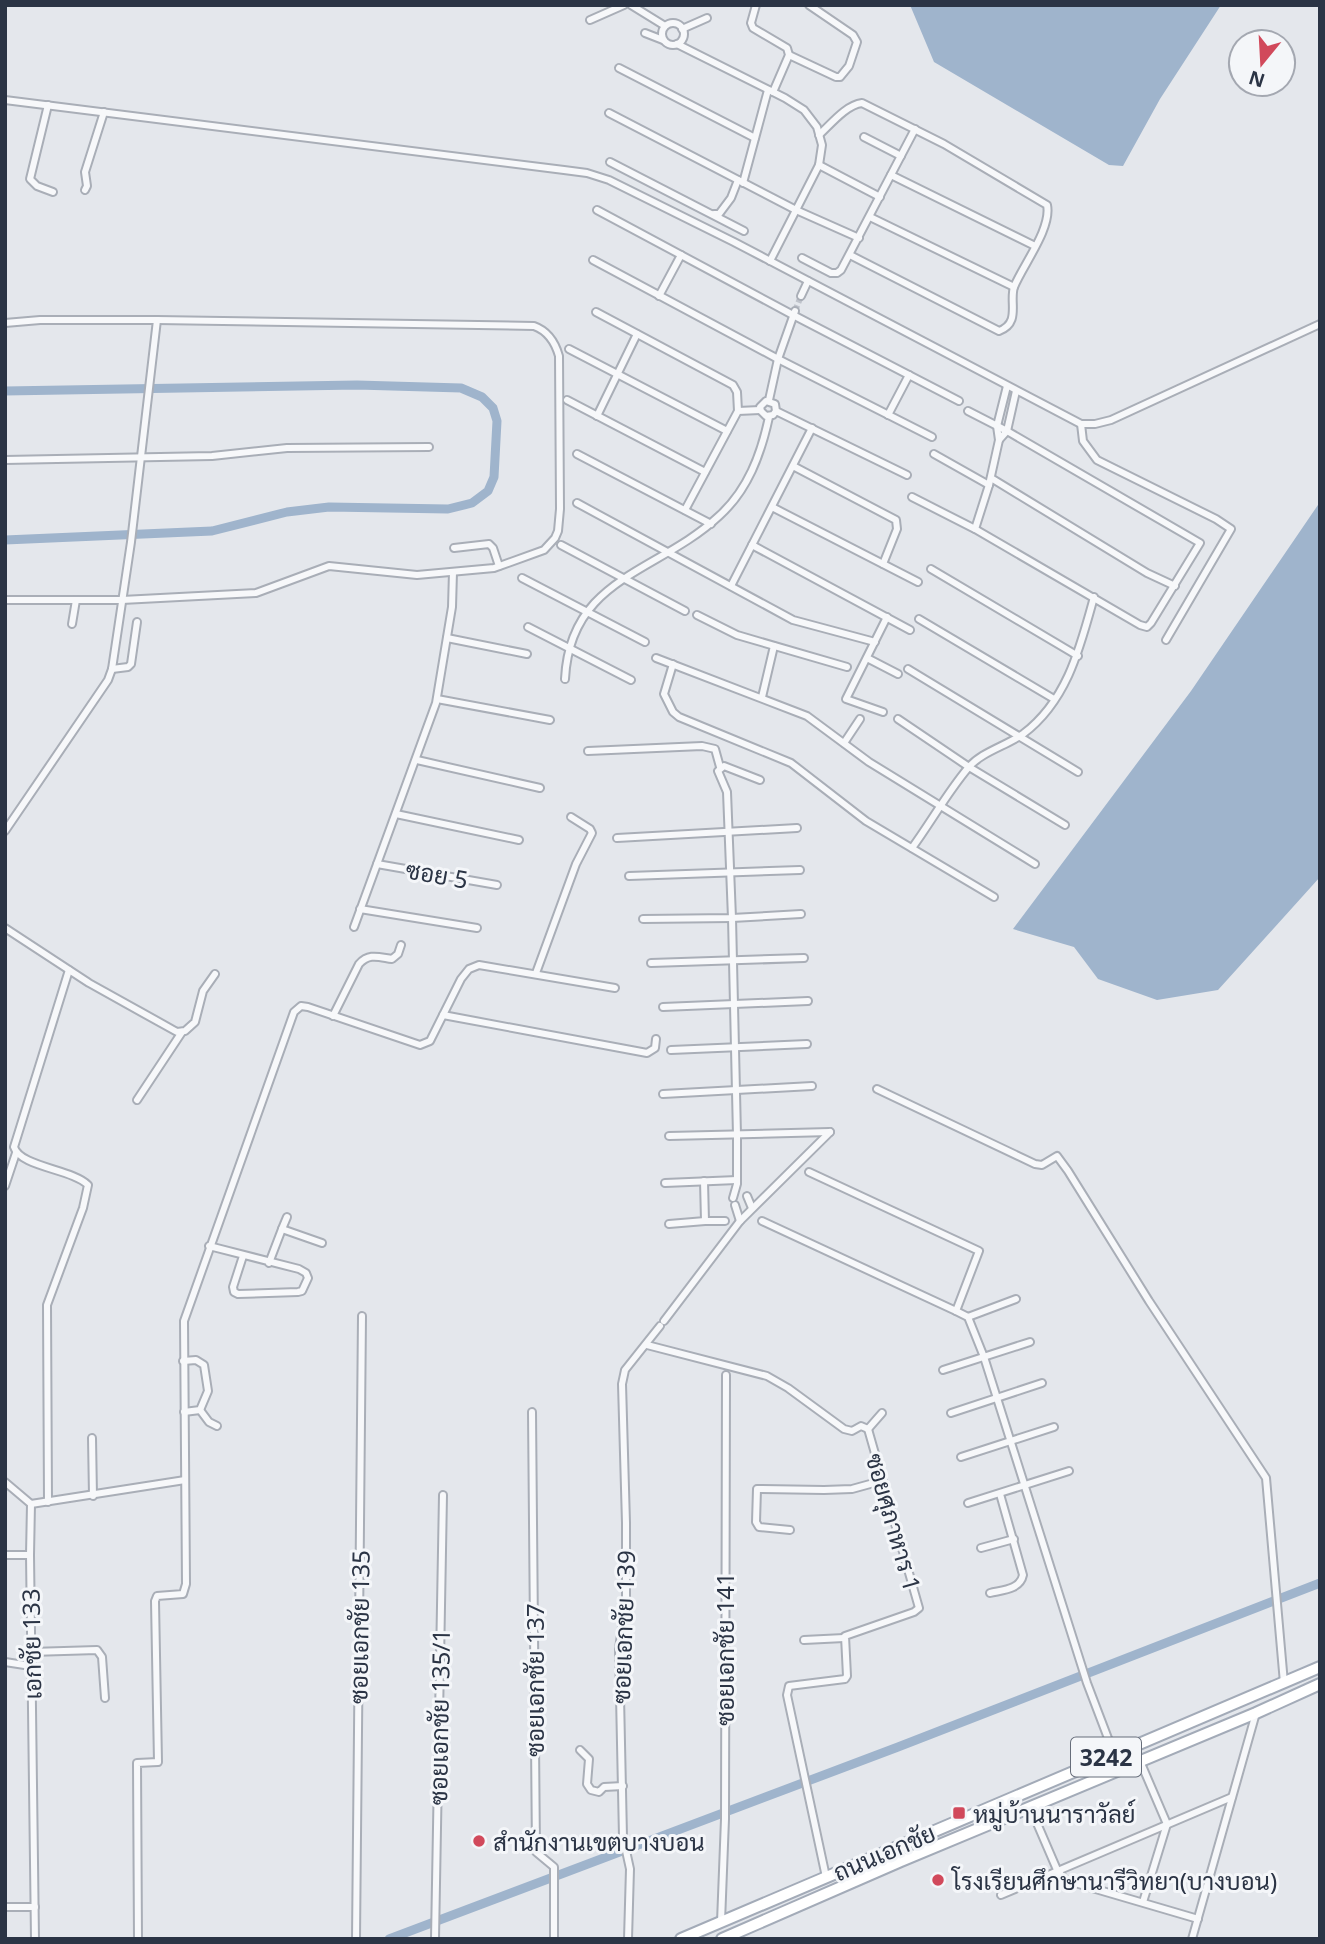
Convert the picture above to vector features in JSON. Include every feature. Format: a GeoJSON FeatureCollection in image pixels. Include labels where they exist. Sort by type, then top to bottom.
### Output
{"type":"FeatureCollection","features":[{"type":"Feature","properties":{"kind":"main road","name":"ถนนเอกชัย"},"geometry":{"type":"LineString","coordinates":[[681,1939],[1320,1667]]}},
{"type":"Feature","properties":{"kind":"main road","name":"ถนนเอกชัย"},"geometry":{"type":"LineString","coordinates":[[722,1939],[1320,1684]]}},
{"type":"Feature","properties":{"kind":"main road"},"geometry":{"type":"LineString","coordinates":[[1255,1695],[1256,1713]]}},
{"type":"Feature","properties":{"kind":"street"},"geometry":{"type":"LineString","coordinates":[[590,20],[624,5]]}},
{"type":"Feature","properties":{"kind":"street"},"geometry":{"type":"LineString","coordinates":[[631,5],[665,26],[676,24],[682,29],[683,36],[677,44]]}},
{"type":"Feature","properties":{"kind":"street"},"geometry":{"type":"LineString","coordinates":[[714,214],[719,214],[725,208],[741,181],[770,91],[789,55],[787,48],[753,28],[751,23],[756,5]]}},
{"type":"Feature","properties":{"kind":"street"},"geometry":{"type":"LineString","coordinates":[[789,55],[836,77],[840,77],[849,66],[857,42],[853,35],[809,5]]}},
{"type":"Feature","properties":{"kind":"street"},"geometry":{"type":"LineString","coordinates":[[682,29],[707,18]]}},
{"type":"Feature","properties":{"kind":"street"},"geometry":{"type":"LineString","coordinates":[[664,40],[662,32],[665,26]]}},
{"type":"Feature","properties":{"kind":"street"},"geometry":{"type":"LineString","coordinates":[[645,33],[670,45],[677,44],[770,91],[804,110],[817,127],[822,145],[819,165],[770,261]]}},
{"type":"Feature","properties":{"kind":"street"},"geometry":{"type":"LineString","coordinates":[[619,68],[755,138]]}},
{"type":"Feature","properties":{"kind":"street"},"geometry":{"type":"LineString","coordinates":[[5,100],[587,173],[609,180],[770,261],[1081,424],[1095,424],[1111,419],[1320,324]]}},
{"type":"Feature","properties":{"kind":"street"},"geometry":{"type":"LineString","coordinates":[[819,135],[856,103],[862,103],[944,144],[1047,205],[1048,212],[1035,246],[1014,287],[1014,314],[1005,329],[999,331],[850,255]]}},
{"type":"Feature","properties":{"kind":"street"},"geometry":{"type":"LineString","coordinates":[[48,105],[30,179],[37,186],[53,192]]}},
{"type":"Feature","properties":{"kind":"street"},"geometry":{"type":"LineString","coordinates":[[85,190],[85,172],[104,112]]}},
{"type":"Feature","properties":{"kind":"street"},"geometry":{"type":"LineString","coordinates":[[609,113],[796,210],[859,238]]}},
{"type":"Feature","properties":{"kind":"street"},"geometry":{"type":"LineString","coordinates":[[802,258],[831,273],[837,273],[850,255],[915,130]]}},
{"type":"Feature","properties":{"kind":"street"},"geometry":{"type":"LineString","coordinates":[[864,137],[901,156]]}},
{"type":"Feature","properties":{"kind":"street"},"geometry":{"type":"LineString","coordinates":[[611,162],[744,231]]}},
{"type":"Feature","properties":{"kind":"street"},"geometry":{"type":"LineString","coordinates":[[819,165],[880,197]]}},
{"type":"Feature","properties":{"kind":"street"},"geometry":{"type":"LineString","coordinates":[[891,175],[1035,246]]}},
{"type":"Feature","properties":{"kind":"street"},"geometry":{"type":"LineString","coordinates":[[597,210],[959,401]]}},
{"type":"Feature","properties":{"kind":"street"},"geometry":{"type":"LineString","coordinates":[[870,217],[1014,287]]}},
{"type":"Feature","properties":{"kind":"street"},"geometry":{"type":"LineString","coordinates":[[659,296],[681,255]]}},
{"type":"Feature","properties":{"kind":"street"},"geometry":{"type":"LineString","coordinates":[[593,261],[932,437]]}},
{"type":"Feature","properties":{"kind":"street"},"geometry":{"type":"LineString","coordinates":[[801,296],[808,281]]}},
{"type":"Feature","properties":{"kind":"street"},"geometry":{"type":"LineString","coordinates":[[596,312],[733,384],[737,391],[738,411],[685,510]]}},
{"type":"Feature","properties":{"kind":"street"},"geometry":{"type":"LineString","coordinates":[[760,410],[762,404],[769,400],[778,359],[794,313]]}},
{"type":"Feature","properties":{"kind":"street"},"geometry":{"type":"LineString","coordinates":[[5,323],[40,320],[157,320],[317,324],[524,324],[541,328],[552,339],[559,356],[560,509],[558,531],[544,550],[499,566],[417,575],[329,566],[256,593],[122,600],[5,600]]}},
{"type":"Feature","properties":{"kind":"street"},"geometry":{"type":"LineString","coordinates":[[5,831],[108,680],[112,669],[131,542],[157,320]]}},
{"type":"Feature","properties":{"kind":"street"},"geometry":{"type":"LineString","coordinates":[[597,415],[637,334]]}},
{"type":"Feature","properties":{"kind":"street"},"geometry":{"type":"LineString","coordinates":[[569,349],[727,431]]}},
{"type":"Feature","properties":{"kind":"street"},"geometry":{"type":"LineString","coordinates":[[888,415],[909,375]]}},
{"type":"Feature","properties":{"kind":"street"},"geometry":{"type":"LineString","coordinates":[[975,529],[990,482],[999,440],[997,426],[1007,386]]}},
{"type":"Feature","properties":{"kind":"street"},"geometry":{"type":"LineString","coordinates":[[999,440],[1007,431],[1016,391]]}},
{"type":"Feature","properties":{"kind":"street"},"geometry":{"type":"LineString","coordinates":[[567,400],[705,472]]}},
{"type":"Feature","properties":{"kind":"street"},"geometry":{"type":"LineString","coordinates":[[769,400],[775,404],[776,411]]}},
{"type":"Feature","properties":{"kind":"street"},"geometry":{"type":"LineString","coordinates":[[738,411],[760,410]]}},
{"type":"Feature","properties":{"kind":"street"},"geometry":{"type":"LineString","coordinates":[[760,410],[764,416],[769,417]]}},
{"type":"Feature","properties":{"kind":"street"},"geometry":{"type":"LineString","coordinates":[[565,679],[569,648],[588,612],[604,592],[695,537],[722,514],[748,478],[758,456],[769,417],[776,411]]}},
{"type":"Feature","properties":{"kind":"street"},"geometry":{"type":"LineString","coordinates":[[776,411],[907,475]]}},
{"type":"Feature","properties":{"kind":"street"},"geometry":{"type":"LineString","coordinates":[[912,497],[975,529],[1147,627],[1175,586],[1200,543],[968,411]]}},
{"type":"Feature","properties":{"kind":"street"},"geometry":{"type":"LineString","coordinates":[[1081,424],[1083,442],[1097,460],[1231,528],[1166,640]]}},
{"type":"Feature","properties":{"kind":"street"},"geometry":{"type":"LineString","coordinates":[[731,586],[812,428]]}},
{"type":"Feature","properties":{"kind":"street"},"geometry":{"type":"LineString","coordinates":[[5,460],[212,456],[287,449],[429,447]]}},
{"type":"Feature","properties":{"kind":"street"},"geometry":{"type":"LineString","coordinates":[[577,454],[710,524]]}},
{"type":"Feature","properties":{"kind":"street"},"geometry":{"type":"LineString","coordinates":[[934,454],[990,482],[1147,573],[1175,586]]}},
{"type":"Feature","properties":{"kind":"street"},"geometry":{"type":"LineString","coordinates":[[793,466],[897,520],[897,529],[883,564]]}},
{"type":"Feature","properties":{"kind":"street"},"geometry":{"type":"LineString","coordinates":[[577,503],[793,620],[875,642]]}},
{"type":"Feature","properties":{"kind":"street"},"geometry":{"type":"LineString","coordinates":[[772,507],[918,582]]}},
{"type":"Feature","properties":{"kind":"street"},"geometry":{"type":"LineString","coordinates":[[454,548],[489,544],[499,566]]}},
{"type":"Feature","properties":{"kind":"street"},"geometry":{"type":"LineString","coordinates":[[561,545],[685,611]]}},
{"type":"Feature","properties":{"kind":"street"},"geometry":{"type":"LineString","coordinates":[[752,545],[910,630]]}},
{"type":"Feature","properties":{"kind":"street"},"geometry":{"type":"LineString","coordinates":[[931,569],[1078,656]]}},
{"type":"Feature","properties":{"kind":"street"},"geometry":{"type":"LineString","coordinates":[[354,927],[437,699],[452,607],[453,572]]}},
{"type":"Feature","properties":{"kind":"street"},"geometry":{"type":"LineString","coordinates":[[522,578],[645,642]]}},
{"type":"Feature","properties":{"kind":"street"},"geometry":{"type":"LineString","coordinates":[[912,848],[969,767],[1020,737],[1039,720],[1068,679],[1078,656],[1094,597]]}},
{"type":"Feature","properties":{"kind":"street"},"geometry":{"type":"LineString","coordinates":[[72,624],[76,600]]}},
{"type":"Feature","properties":{"kind":"street"},"geometry":{"type":"LineString","coordinates":[[697,615],[728,632],[847,667]]}},
{"type":"Feature","properties":{"kind":"street"},"geometry":{"type":"LineString","coordinates":[[883,712],[846,699],[887,617]]}},
{"type":"Feature","properties":{"kind":"street"},"geometry":{"type":"LineString","coordinates":[[919,619],[1054,699]]}},
{"type":"Feature","properties":{"kind":"street"},"geometry":{"type":"LineString","coordinates":[[112,669],[128,667],[131,664],[137,622]]}},
{"type":"Feature","properties":{"kind":"street"},"geometry":{"type":"LineString","coordinates":[[528,627],[631,680]]}},
{"type":"Feature","properties":{"kind":"street"},"geometry":{"type":"LineString","coordinates":[[447,638],[527,654]]}},
{"type":"Feature","properties":{"kind":"street"},"geometry":{"type":"LineString","coordinates":[[762,697],[774,646]]}},
{"type":"Feature","properties":{"kind":"street"},"geometry":{"type":"LineString","coordinates":[[656,658],[807,716],[941,808],[1035,864]]}},
{"type":"Feature","properties":{"kind":"street"},"geometry":{"type":"LineString","coordinates":[[867,658],[898,674]]}},
{"type":"Feature","properties":{"kind":"street"},"geometry":{"type":"LineString","coordinates":[[673,664],[664,694],[673,712],[679,717],[785,760],[842,804],[994,897]]}},
{"type":"Feature","properties":{"kind":"street"},"geometry":{"type":"LineString","coordinates":[[908,669],[1078,772]]}},
{"type":"Feature","properties":{"kind":"street"},"geometry":{"type":"LineString","coordinates":[[437,699],[550,720]]}},
{"type":"Feature","properties":{"kind":"street"},"geometry":{"type":"LineString","coordinates":[[844,743],[859,719]]}},
{"type":"Feature","properties":{"kind":"street"},"geometry":{"type":"LineString","coordinates":[[898,719],[969,767],[1065,825]]}},
{"type":"Feature","properties":{"kind":"street"},"geometry":{"type":"LineString","coordinates":[[588,751],[702,746],[715,749],[720,767],[719,777],[727,792],[739,1184],[734,1202],[740,1221]]}},
{"type":"Feature","properties":{"kind":"street"},"geometry":{"type":"LineString","coordinates":[[417,760],[540,788]]}},
{"type":"Feature","properties":{"kind":"street"},"geometry":{"type":"LineString","coordinates":[[720,767],[732,768],[760,780]]}},
{"type":"Feature","properties":{"kind":"street"},"geometry":{"type":"LineString","coordinates":[[396,814],[519,840]]}},
{"type":"Feature","properties":{"kind":"street"},"geometry":{"type":"LineString","coordinates":[[536,973],[576,864],[590,839],[590,829],[572,817]]}},
{"type":"Feature","properties":{"kind":"street"},"geometry":{"type":"LineString","coordinates":[[617,838],[797,828]]}},
{"type":"Feature","properties":{"kind":"street","name":"ซอย 5"},"geometry":{"type":"LineString","coordinates":[[377,864],[497,885]]}},
{"type":"Feature","properties":{"kind":"street"},"geometry":{"type":"LineString","coordinates":[[629,876],[800,870]]}},
{"type":"Feature","properties":{"kind":"street"},"geometry":{"type":"LineString","coordinates":[[360,909],[477,928]]}},
{"type":"Feature","properties":{"kind":"street"},"geometry":{"type":"LineString","coordinates":[[643,919],[801,914]]}},
{"type":"Feature","properties":{"kind":"street"},"geometry":{"type":"LineString","coordinates":[[5,928],[126,1005],[164,1026],[182,1032]]}},
{"type":"Feature","properties":{"kind":"street"},"geometry":{"type":"LineString","coordinates":[[333,1016],[365,957],[369,955],[392,959],[398,954],[401,945]]}},
{"type":"Feature","properties":{"kind":"street"},"geometry":{"type":"LineString","coordinates":[[651,963],[804,958]]}},
{"type":"Feature","properties":{"kind":"street"},"geometry":{"type":"LineString","coordinates":[[138,1939],[137,1763],[158,1762],[155,1601],[157,1596],[177,1596],[185,1591],[184,1321],[293,1012],[301,1006],[419,1045],[429,1041],[461,979],[469,969],[479,965],[615,988]]}},
{"type":"Feature","properties":{"kind":"street"},"geometry":{"type":"LineString","coordinates":[[48,1502],[47,1305],[83,1208],[88,1185],[75,1177],[20,1157],[14,1147],[69,970]]}},
{"type":"Feature","properties":{"kind":"street"},"geometry":{"type":"LineString","coordinates":[[137,1100],[182,1032],[190,1029],[195,1022],[203,991],[215,974]]}},
{"type":"Feature","properties":{"kind":"street"},"geometry":{"type":"LineString","coordinates":[[663,1007],[808,1001]]}},
{"type":"Feature","properties":{"kind":"street"},"geometry":{"type":"LineString","coordinates":[[443,1015],[647,1052],[655,1048],[656,1039]]}},
{"type":"Feature","properties":{"kind":"street"},"geometry":{"type":"LineString","coordinates":[[671,1051],[807,1044]]}},
{"type":"Feature","properties":{"kind":"street"},"geometry":{"type":"LineString","coordinates":[[663,1094],[812,1086]]}},
{"type":"Feature","properties":{"kind":"street"},"geometry":{"type":"LineString","coordinates":[[877,1089],[1035,1164],[1042,1165],[1057,1156],[1266,1478],[1284,1683]]}},
{"type":"Feature","properties":{"kind":"street","name":"ซอยเอกชัย 139"},"geometry":{"type":"LineString","coordinates":[[628,1939],[631,1869],[623,1837],[619,1648],[626,1598],[622,1384],[625,1370],[647,1345],[740,1221],[830,1132],[737,1135]]}},
{"type":"Feature","properties":{"kind":"street"},"geometry":{"type":"LineString","coordinates":[[669,1136],[737,1135]]}},
{"type":"Feature","properties":{"kind":"street"},"geometry":{"type":"LineString","coordinates":[[5,1186],[16,1153]]}},
{"type":"Feature","properties":{"kind":"street"},"geometry":{"type":"LineString","coordinates":[[809,1172],[979,1251],[956,1311]]}},
{"type":"Feature","properties":{"kind":"street"},"geometry":{"type":"LineString","coordinates":[[665,1183],[704,1181],[739,1184]]}},
{"type":"Feature","properties":{"kind":"street"},"geometry":{"type":"LineString","coordinates":[[704,1181],[705,1221]]}},
{"type":"Feature","properties":{"kind":"street"},"geometry":{"type":"LineString","coordinates":[[747,1196],[752,1208]]}},
{"type":"Feature","properties":{"kind":"street"},"geometry":{"type":"LineString","coordinates":[[269,1263],[287,1217]]}},
{"type":"Feature","properties":{"kind":"street"},"geometry":{"type":"LineString","coordinates":[[669,1223],[725,1221]]}},
{"type":"Feature","properties":{"kind":"street"},"geometry":{"type":"LineString","coordinates":[[762,1221],[968,1317],[984,1357],[1087,1683],[1114,1754]]}},
{"type":"Feature","properties":{"kind":"street"},"geometry":{"type":"LineString","coordinates":[[282,1229],[322,1243]]}},
{"type":"Feature","properties":{"kind":"street"},"geometry":{"type":"LineString","coordinates":[[209,1246],[306,1273],[307,1285],[302,1291],[245,1295],[234,1292],[233,1287],[243,1256]]}},
{"type":"Feature","properties":{"kind":"street"},"geometry":{"type":"LineString","coordinates":[[968,1317],[1016,1298]]}},
{"type":"Feature","properties":{"kind":"street","name":"ซอยเอกชัย 135"},"geometry":{"type":"LineString","coordinates":[[356,1939],[362,1316]]}},
{"type":"Feature","properties":{"kind":"street"},"geometry":{"type":"LineString","coordinates":[[943,1370],[1030,1342]]}},
{"type":"Feature","properties":{"kind":"street","name":"ซอยศุภาหาร 1"},"geometry":{"type":"LineString","coordinates":[[647,1345],[767,1376],[844,1429],[852,1431],[861,1426],[868,1429],[919,1608],[915,1612],[848,1633],[844,1638]]}},
{"type":"Feature","properties":{"kind":"street"},"geometry":{"type":"LineString","coordinates":[[183,1361],[196,1360],[204,1366],[208,1391],[200,1410]]}},
{"type":"Feature","properties":{"kind":"street","name":"ซอยเอกชัย 141"},"geometry":{"type":"LineString","coordinates":[[720,1922],[725,1819],[726,1375]]}},
{"type":"Feature","properties":{"kind":"street"},"geometry":{"type":"LineString","coordinates":[[951,1413],[1042,1383]]}},
{"type":"Feature","properties":{"kind":"street"},"geometry":{"type":"LineString","coordinates":[[184,1412],[200,1410]]}},
{"type":"Feature","properties":{"kind":"street"},"geometry":{"type":"LineString","coordinates":[[200,1410],[209,1423],[218,1426]]}},
{"type":"Feature","properties":{"kind":"street","name":"ซอยเอกชัย 137"},"geometry":{"type":"LineString","coordinates":[[533,1412],[536,1852],[554,1867],[554,1939]]}},
{"type":"Feature","properties":{"kind":"street"},"geometry":{"type":"LineString","coordinates":[[868,1429],[882,1413]]}},
{"type":"Feature","properties":{"kind":"street"},"geometry":{"type":"LineString","coordinates":[[961,1457],[1054,1427]]}},
{"type":"Feature","properties":{"kind":"street"},"geometry":{"type":"LineString","coordinates":[[92,1438],[93,1496]]}},
{"type":"Feature","properties":{"kind":"street"},"geometry":{"type":"LineString","coordinates":[[968,1503],[1069,1471]]}},
{"type":"Feature","properties":{"kind":"street"},"geometry":{"type":"LineString","coordinates":[[5,1482],[32,1504],[185,1480]]}},
{"type":"Feature","properties":{"kind":"street"},"geometry":{"type":"LineString","coordinates":[[790,1530],[759,1527],[756,1522],[757,1489],[852,1489],[881,1481]]}},
{"type":"Feature","properties":{"kind":"street"},"geometry":{"type":"LineString","coordinates":[[989,1593],[1017,1586],[1023,1575],[1000,1494]]}},
{"type":"Feature","properties":{"kind":"street","name":"ซอยเอกชัย 135/1"},"geometry":{"type":"LineString","coordinates":[[435,1939],[443,1495]]}},
{"type":"Feature","properties":{"kind":"street","name":"เอกชัย 133"},"geometry":{"type":"LineString","coordinates":[[32,1504],[30,1555],[35,1939]]}},
{"type":"Feature","properties":{"kind":"street"},"geometry":{"type":"LineString","coordinates":[[981,1548],[1014,1539]]}},
{"type":"Feature","properties":{"kind":"street"},"geometry":{"type":"LineString","coordinates":[[5,1555],[30,1555]]}},
{"type":"Feature","properties":{"kind":"street"},"geometry":{"type":"LineString","coordinates":[[804,1640],[844,1638],[845,1679],[789,1686],[787,1695],[826,1877]]}},
{"type":"Feature","properties":{"kind":"street"},"geometry":{"type":"LineString","coordinates":[[31,1652],[97,1650],[102,1657],[105,1698]]}},
{"type":"Feature","properties":{"kind":"street"},"geometry":{"type":"LineString","coordinates":[[5,1662],[31,1666]]}},
{"type":"Feature","properties":{"kind":"street"},"geometry":{"type":"LineString","coordinates":[[1192,1939],[1256,1713]]}},
{"type":"Feature","properties":{"kind":"street"},"geometry":{"type":"LineString","coordinates":[[580,1750],[589,1759],[587,1784],[591,1790],[599,1792],[604,1787],[623,1786]]}},
{"type":"Feature","properties":{"kind":"street"},"geometry":{"type":"LineString","coordinates":[[1140,1761],[1167,1824],[1143,1902]]}},
{"type":"Feature","properties":{"kind":"street"},"geometry":{"type":"LineString","coordinates":[[1001,1895],[1233,1797]]}},
{"type":"Feature","properties":{"kind":"street"},"geometry":{"type":"LineString","coordinates":[[1030,1807],[1058,1872],[1065,1880],[1198,1919]]}},
{"type":"Feature","properties":{"kind":"street"},"geometry":{"type":"LineString","coordinates":[[5,1907],[35,1907]]}},
{"type":"Feature","properties":{"kind":"water"},"geometry":{"type":"Polygon","coordinates":[[[910,5],[1221,5],[1160,99],[1123,166],[1109,165],[934,62],[910,5]]]}},
{"type":"Feature","properties":{"kind":"water"},"geometry":{"type":"Polygon","coordinates":[[[1320,502],[1320,877],[1218,990],[1157,1000],[1098,979],[1074,947],[1013,929],[1191,691],[1320,502]]]}},
{"type":"Feature","properties":{"kind":"waterway"},"geometry":{"type":"LineString","coordinates":[[5,391],[357,385],[461,388],[482,397],[493,408],[497,421],[494,477],[488,491],[472,503],[448,509],[329,507],[287,512],[212,531],[5,540]]}},
{"type":"Feature","properties":{"kind":"waterway"},"geometry":{"type":"LineString","coordinates":[[389,1939],[898,1747],[1320,1583]]}},
{"type":"Feature","properties":{"kind":"tunnel"},"geometry":{"type":"LineString","coordinates":[[795,311],[801,296]]}},
{"type":"Feature","properties":{"kind":"place","name":"หมู่บ้านนาราวัลย์"},"geometry":{"type":"Point","coordinates":[959,1813]}},
{"type":"Feature","properties":{"kind":"place","name":"สำนักงานเขตบางบอน"},"geometry":{"type":"Point","coordinates":[479,1841]}},
{"type":"Feature","properties":{"kind":"place","name":"โรงเรียนศึกษานารีวิทยา(บางบอน)"},"geometry":{"type":"Point","coordinates":[938,1880]}}]}
